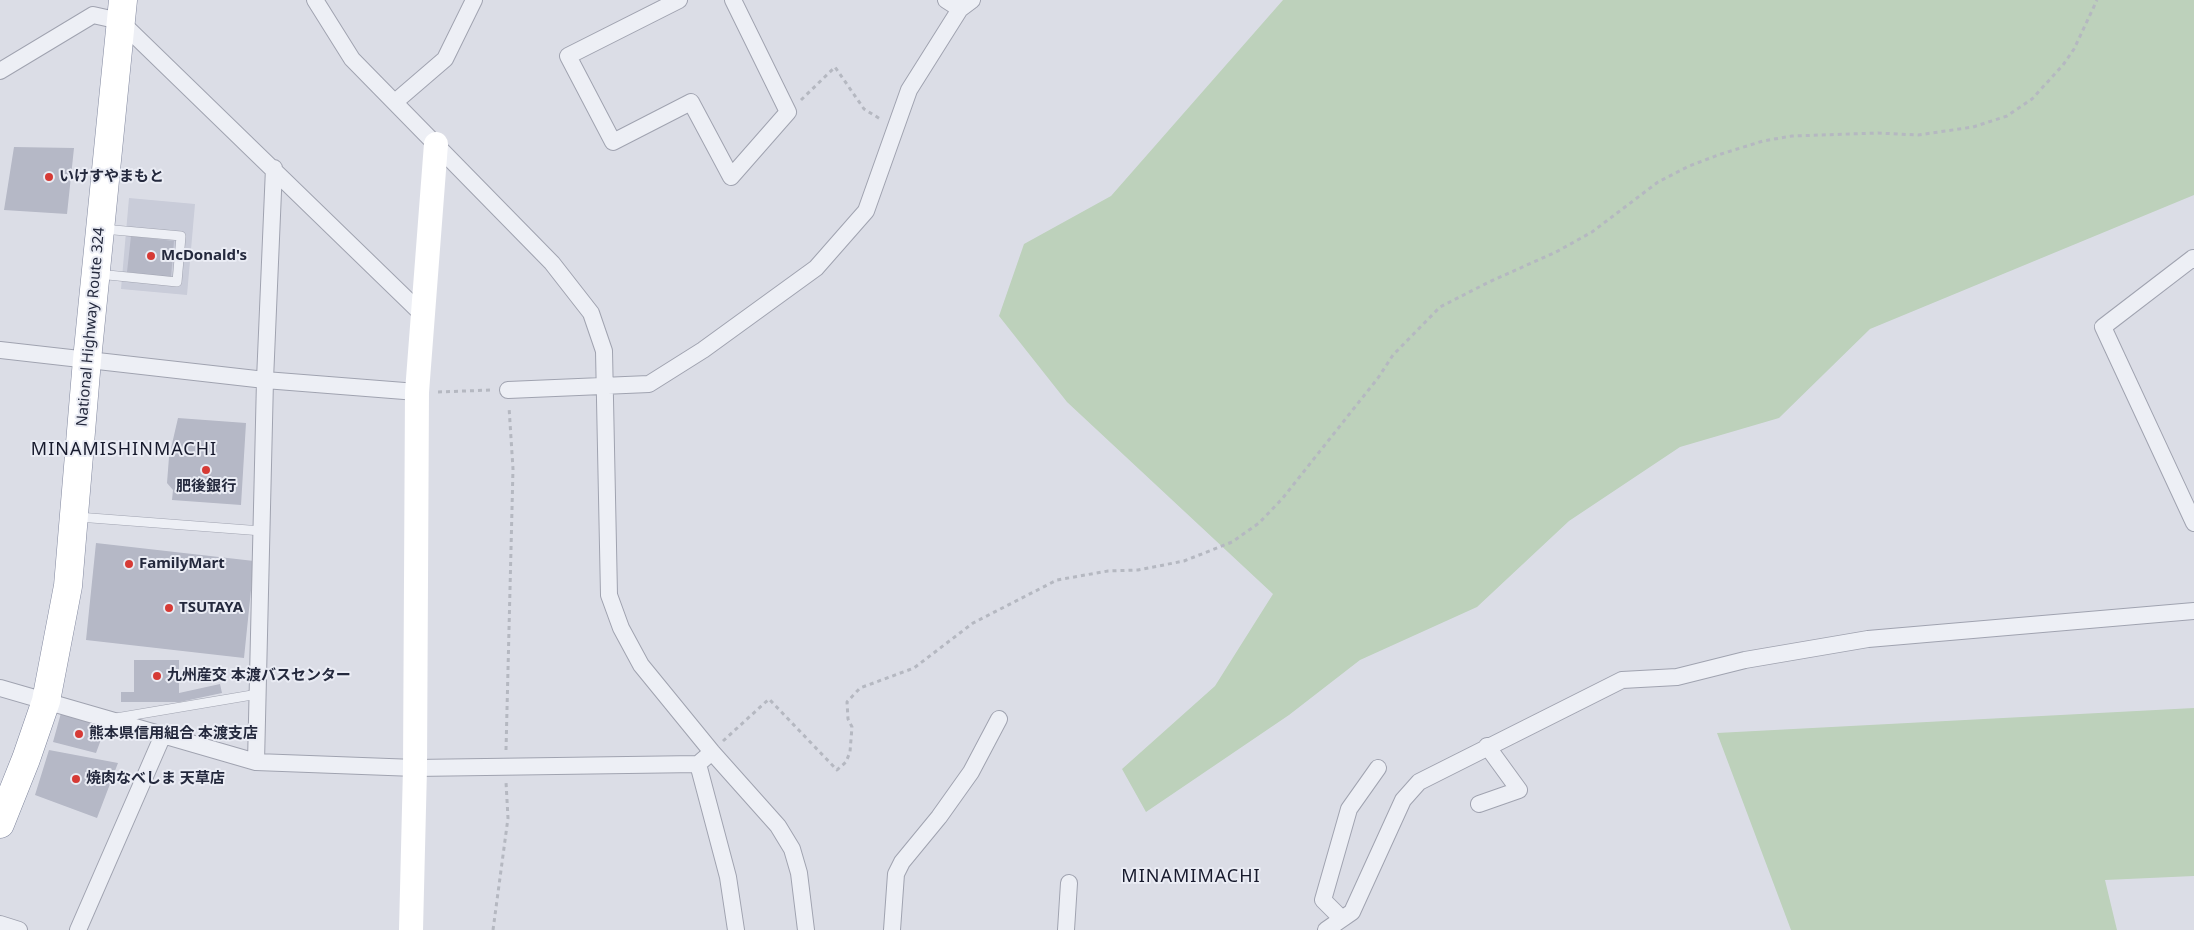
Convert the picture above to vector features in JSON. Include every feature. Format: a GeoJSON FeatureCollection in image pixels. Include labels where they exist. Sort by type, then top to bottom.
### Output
{"type":"FeatureCollection","features":[{"type":"Feature","properties":{"kind":"highway","name":"National Highway Route 324"},"geometry":{"type":"LineString","coordinates":[[0,824],[26,759],[46,701],[68,586],[87,360],[121,10]]}},
{"type":"Feature","properties":{"kind":"street"},"geometry":{"type":"LineString","coordinates":[[315,0],[352,59],[552,263],[591,312],[604,351],[609,595],[621,628],[641,665],[712,752],[778,826],[792,849],[799,873],[806,930]]}},
{"type":"Feature","properties":{"kind":"street"},"geometry":{"type":"LineString","coordinates":[[395,102],[445,59],[474,0]]}},
{"type":"Feature","properties":{"kind":"street"},"geometry":{"type":"LineString","coordinates":[[679,0],[568,56],[613,142],[691,102],[731,178],[788,112],[733,0]]}},
{"type":"Feature","properties":{"kind":"street"},"geometry":{"type":"LineString","coordinates":[[508,390],[649,384],[702,350],[816,268],[866,212],[909,90],[966,5],[946,0]]}},
{"type":"Feature","properties":{"kind":"street"},"geometry":{"type":"LineString","coordinates":[[0,72],[93,15],[121,10],[274,168],[424,316]]}},
{"type":"Feature","properties":{"kind":"street"},"geometry":{"type":"LineString","coordinates":[[410,930],[416,768],[417,392],[436,144]]}},
{"type":"Feature","properties":{"kind":"street"},"geometry":{"type":"LineString","coordinates":[[256,762],[265,380],[274,168]]}},
{"type":"Feature","properties":{"kind":"street"},"geometry":{"type":"LineString","coordinates":[[2194,260],[2193,258],[2103,327],[2194,523]]}},
{"type":"Feature","properties":{"kind":"street"},"geometry":{"type":"LineString","coordinates":[[0,350],[265,380],[417,392]]}},
{"type":"Feature","properties":{"kind":"street"},"geometry":{"type":"LineString","coordinates":[[1326,930],[1352,912],[1402,800],[1419,782],[1487,746],[1622,680],[1677,677],[1745,660],[1868,639],[2194,611]]}},
{"type":"Feature","properties":{"kind":"street"},"geometry":{"type":"LineString","coordinates":[[0,688],[256,762],[416,768],[698,764],[712,752]]}},
{"type":"Feature","properties":{"kind":"street"},"geometry":{"type":"LineString","coordinates":[[892,930],[896,874],[902,862],[939,818],[971,772],[999,719]]}},
{"type":"Feature","properties":{"kind":"street"},"geometry":{"type":"LineString","coordinates":[[78,930],[163,735]]}},
{"type":"Feature","properties":{"kind":"street"},"geometry":{"type":"LineString","coordinates":[[1479,804],[1519,790],[1487,746]]}},
{"type":"Feature","properties":{"kind":"street"},"geometry":{"type":"LineString","coordinates":[[698,764],[728,877],[736,930]]}},
{"type":"Feature","properties":{"kind":"street"},"geometry":{"type":"LineString","coordinates":[[1342,919],[1323,900],[1350,809],[1378,768]]}},
{"type":"Feature","properties":{"kind":"street"},"geometry":{"type":"LineString","coordinates":[[1066,930],[1068,883]]}},
{"type":"Feature","properties":{"kind":"street"},"geometry":{"type":"LineString","coordinates":[[0,924],[20,930]]}},
{"type":"Feature","properties":{"kind":"lane"},"geometry":{"type":"LineString","coordinates":[[95,274],[177,282],[181,236],[100,228]]}},
{"type":"Feature","properties":{"kind":"lane"},"geometry":{"type":"LineString","coordinates":[[74,517],[262,531]]}},
{"type":"Feature","properties":{"kind":"lane"},"geometry":{"type":"LineString","coordinates":[[108,719],[258,694]]}},
{"type":"Feature","properties":{"kind":"path"},"geometry":{"type":"LineString","coordinates":[[712,752],[769,699],[837,770],[846,762],[850,752],[852,727],[848,719],[847,702],[860,688],[914,668],[973,623],[1058,580],[1108,571],[1138,570],[1184,561],[1232,542],[1259,523],[1282,499],[1372,385],[1392,355],[1440,307],[1556,252],[1592,232],[1658,182],[1688,166],[1721,154],[1763,141],[1792,136],[1878,133],[1918,135],[1973,127],[2007,116],[2032,99],[2064,65],[2097,0]]}},
{"type":"Feature","properties":{"kind":"path"},"geometry":{"type":"LineString","coordinates":[[788,112],[835,67],[864,109],[895,128]]}},
{"type":"Feature","properties":{"kind":"path"},"geometry":{"type":"LineString","coordinates":[[417,392],[508,390],[514,469],[506,767],[508,818],[493,930]]}},
{"type":"Feature","properties":{"kind":"shaded area"},"geometry":{"type":"Polygon","coordinates":[[[129,198],[195,204],[187,295],[121,289],[129,198]]]}},
{"type":"Feature","properties":{"kind":"green space"},"geometry":{"type":"Polygon","coordinates":[[[1283,0],[2194,0],[2194,195],[1870,329],[1779,418],[1680,447],[1569,521],[1477,607],[1360,660],[1289,715],[1146,812],[1122,769],[1215,686],[1273,594],[1067,402],[999,316],[1024,244],[1111,196],[1283,0]]]}},
{"type":"Feature","properties":{"kind":"green space"},"geometry":{"type":"Polygon","coordinates":[[[2194,708],[2194,876],[2105,880],[2117,930],[1791,930],[1717,733],[2194,708]]]}},
{"type":"Feature","properties":{"kind":"building","name":"いけすやまもと"},"geometry":{"type":"Polygon","coordinates":[[[14,147],[74,148],[67,214],[4,210],[14,147]]]}},
{"type":"Feature","properties":{"kind":"building","name":"McDonald's"},"geometry":{"type":"Polygon","coordinates":[[[131,236],[174,241],[171,277],[127,272],[131,236]]]}},
{"type":"Feature","properties":{"kind":"building","name":"肥後銀行"},"geometry":{"type":"Polygon","coordinates":[[[178,418],[246,423],[241,505],[172,500],[173,490],[167,483],[169,457],[178,418]]]}},
{"type":"Feature","properties":{"kind":"building","name":"TSUTAYA"},"geometry":{"type":"Polygon","coordinates":[[[96,543],[254,561],[244,658],[86,640],[96,543]]]}},
{"type":"Feature","properties":{"kind":"building","name":"九州産交 本渡バスセンター"},"geometry":{"type":"Polygon","coordinates":[[[134,660],[179,660],[179,693],[220,684],[222,693],[180,702],[121,702],[121,692],[134,692],[134,660]]]}},
{"type":"Feature","properties":{"kind":"building","name":"熊本県信用組合 本渡支店"},"geometry":{"type":"Polygon","coordinates":[[[61,713],[106,726],[96,753],[53,742],[61,713]]]}},
{"type":"Feature","properties":{"kind":"building","name":"焼肉なべしま 天草店"},"geometry":{"type":"Polygon","coordinates":[[[49,750],[118,763],[97,818],[35,795],[49,750]]]}},
{"type":"Feature","properties":{"kind":"place","name":"いけすやまもと"},"geometry":{"type":"Point","coordinates":[49,177]}},
{"type":"Feature","properties":{"kind":"place","name":"McDonald's"},"geometry":{"type":"Point","coordinates":[151,256]}},
{"type":"Feature","properties":{"kind":"place","name":"肥後銀行"},"geometry":{"type":"Point","coordinates":[206,470]}},
{"type":"Feature","properties":{"kind":"place","name":"FamilyMart"},"geometry":{"type":"Point","coordinates":[129,564]}},
{"type":"Feature","properties":{"kind":"place","name":"TSUTAYA"},"geometry":{"type":"Point","coordinates":[169,608]}},
{"type":"Feature","properties":{"kind":"place","name":"九州産交 本渡バスセンター"},"geometry":{"type":"Point","coordinates":[157,676]}},
{"type":"Feature","properties":{"kind":"place","name":"熊本県信用組合 本渡支店"},"geometry":{"type":"Point","coordinates":[79,734]}},
{"type":"Feature","properties":{"kind":"place","name":"焼肉なべしま 天草店"},"geometry":{"type":"Point","coordinates":[76,779]}},
{"type":"Feature","properties":{"kind":"district","name":"MINAMISHINMACHI"},"geometry":{"type":"Point","coordinates":[124,450]}},
{"type":"Feature","properties":{"kind":"district","name":"MINAMIMACHI"},"geometry":{"type":"Point","coordinates":[1191,877]}}]}
